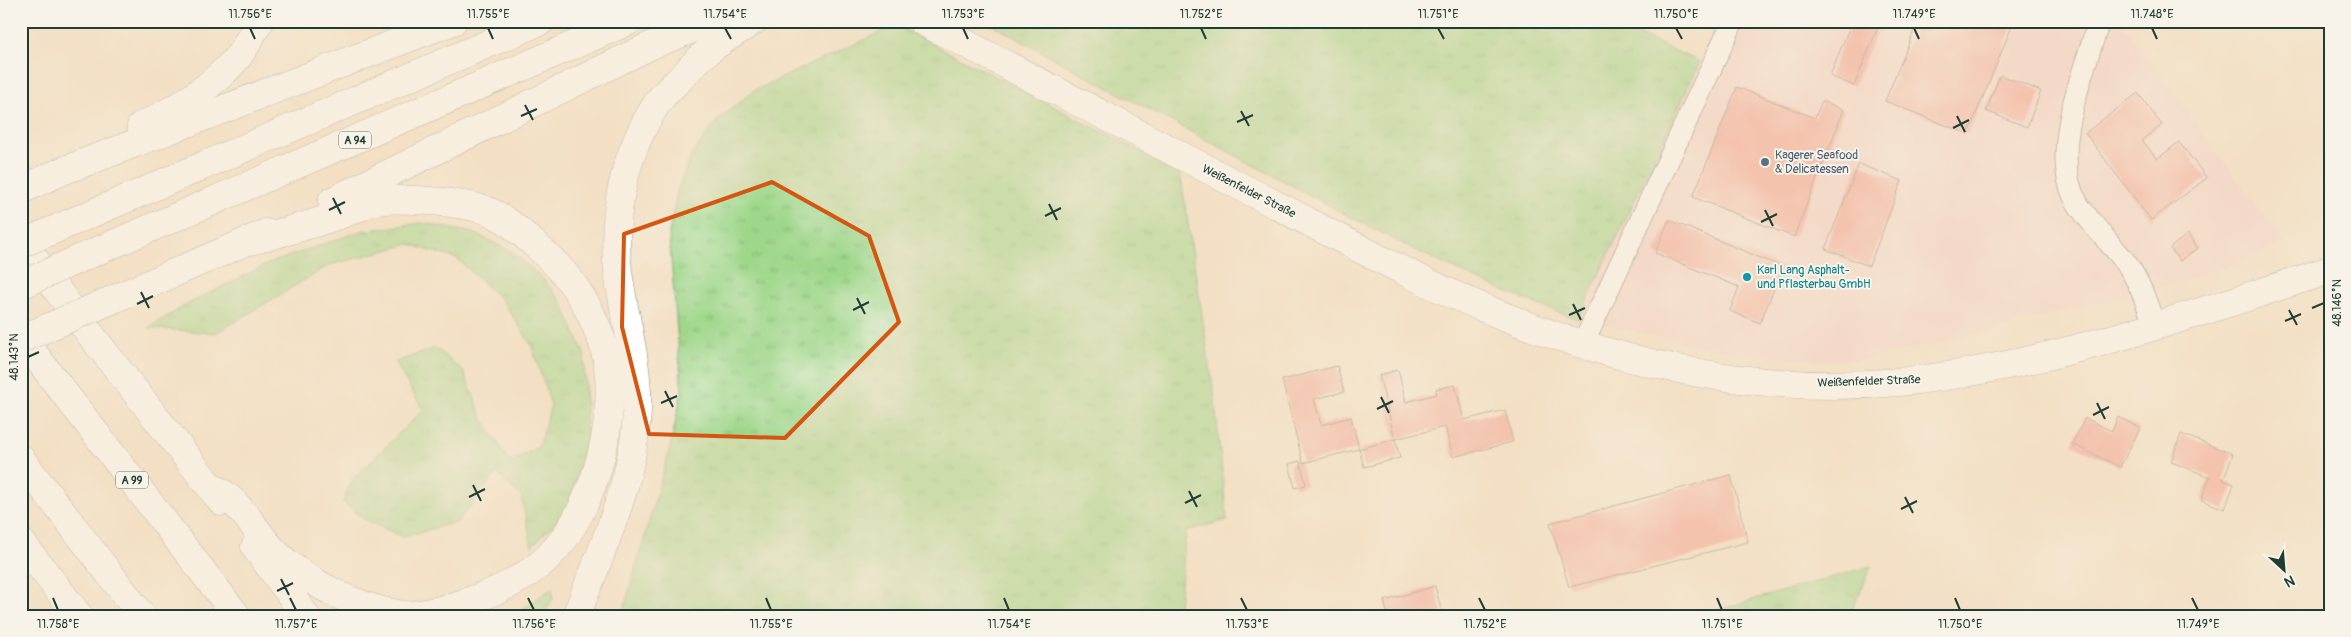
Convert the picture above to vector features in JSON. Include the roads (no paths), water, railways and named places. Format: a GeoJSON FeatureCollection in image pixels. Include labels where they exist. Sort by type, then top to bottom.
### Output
{"type":"FeatureCollection","features":[{"type":"Feature","properties":{"kind":"main road"},"geometry":{"type":"LineString","coordinates":[[60,172],[79,157],[160,117],[202,89],[237,58],[260,21]]}},
{"type":"Feature","properties":{"kind":"main road"},"geometry":{"type":"LineString","coordinates":[[24,188],[60,172],[453,21]]}},
{"type":"Feature","properties":{"kind":"main road"},"geometry":{"type":"LineString","coordinates":[[306,616],[211,487],[21,243],[541,21]]}},
{"type":"Feature","properties":{"kind":"main road","name":"A 94"},"geometry":{"type":"LineString","coordinates":[[21,285],[629,21]]}},
{"type":"Feature","properties":{"kind":"main road"},"geometry":{"type":"LineString","coordinates":[[21,338],[250,241],[646,48],[712,21]]}},
{"type":"Feature","properties":{"kind":"main road"},"geometry":{"type":"LineString","coordinates":[[576,616],[616,511],[631,465],[637,410],[636,369],[618,271],[616,238],[626,169],[642,131],[659,100],[705,54],[753,21]]}},
{"type":"Feature","properties":{"kind":"main road","name":"Weißenfelder Straße"},"geometry":{"type":"LineString","coordinates":[[922,21],[1345,241],[1466,300],[1531,327],[1583,344],[1715,376],[1775,382],[1897,382],[1978,372],[2037,360],[2154,326],[2330,270]]}},
{"type":"Feature","properties":{"kind":"main road"},"geometry":{"type":"LineString","coordinates":[[211,487],[229,497],[275,552],[310,578],[348,600],[400,614],[453,608],[507,587],[548,558],[572,527],[588,500],[603,450],[608,416],[609,378],[603,343],[586,303],[552,260],[517,228],[486,210],[427,201],[378,200],[337,216],[250,241]]}},
{"type":"Feature","properties":{"kind":"main road","name":"A 99"},"geometry":{"type":"LineString","coordinates":[[21,338],[237,616]]}},
{"type":"Feature","properties":{"kind":"main road"},"geometry":{"type":"LineString","coordinates":[[21,459],[142,616]]}},
{"type":"Feature","properties":{"kind":"main road"},"geometry":{"type":"LineString","coordinates":[[21,542],[79,616]]}},
{"type":"Feature","properties":{"kind":"street"},"geometry":{"type":"LineString","coordinates":[[1583,344],[1733,21]]}},
{"type":"Feature","properties":{"kind":"street"},"geometry":{"type":"LineString","coordinates":[[2099,21],[2066,131],[2066,175],[2077,204],[2125,262],[2141,289],[2154,326]]}},
{"type":"Feature","properties":{"kind":"place","name":"Kagerer Seafood & Delicatessen"},"geometry":{"type":"Point","coordinates":[1765,162]}},
{"type":"Feature","properties":{"kind":"place","name":"Karl Lang Asphalt- und Pflasterbau GmbH"},"geometry":{"type":"Point","coordinates":[1747,277]}}]}
